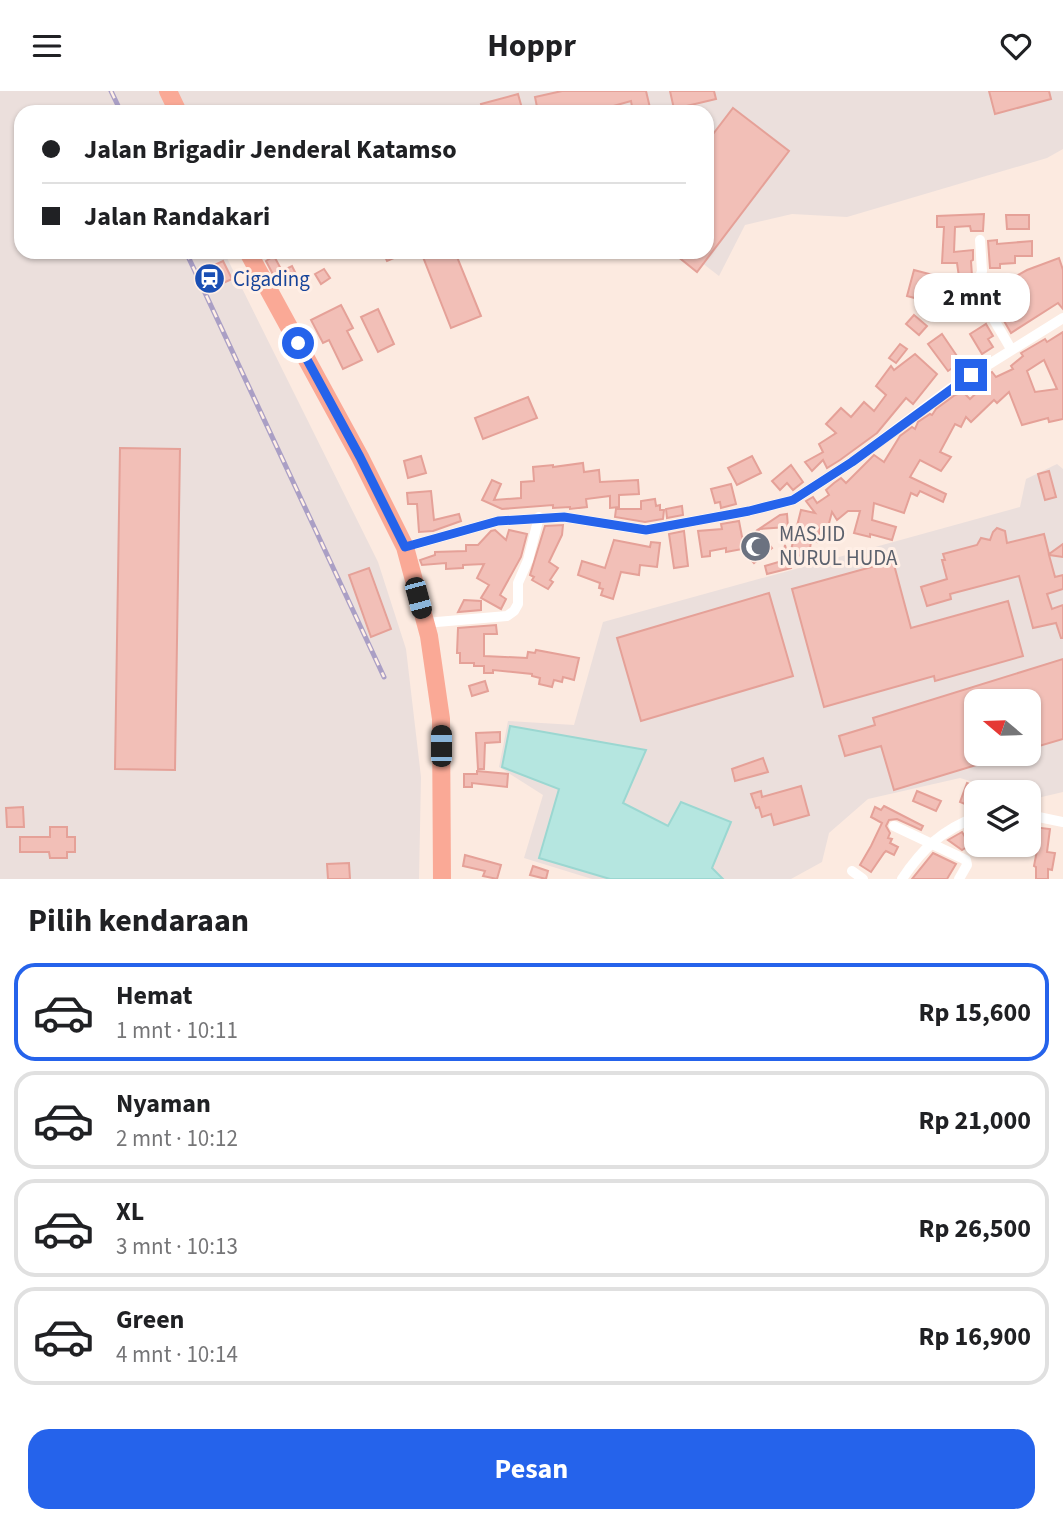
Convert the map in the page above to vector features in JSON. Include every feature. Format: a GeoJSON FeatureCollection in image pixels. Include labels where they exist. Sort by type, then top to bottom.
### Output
{"type":"FeatureCollection","features":[{"type":"Feature","properties":{"kind":"highway"},"geometry":{"type":"LineString","coordinates":[[252,259],[360,457],[405,547],[425,623],[441,719],[445,879]]}},
{"type":"Feature","properties":{"kind":"street"},"geometry":{"type":"LineString","coordinates":[[980,240],[982,271],[976,289],[1011,349]]}},
{"type":"Feature","properties":{"kind":"street"},"geometry":{"type":"LineString","coordinates":[[405,547],[498,521],[572,517],[607,526],[646,530],[793,500],[852,462],[951,388],[1063,318]]}},
{"type":"Feature","properties":{"kind":"street"},"geometry":{"type":"LineString","coordinates":[[425,623],[507,615],[513,611],[520,597],[518,583],[528,560],[539,517]]}},
{"type":"Feature","properties":{"kind":"street"},"geometry":{"type":"LineString","coordinates":[[1041,817],[1063,822]]}},
{"type":"Feature","properties":{"kind":"street"},"geometry":{"type":"LineString","coordinates":[[902,879],[930,844],[964,824]]}},
{"type":"Feature","properties":{"kind":"street"},"geometry":{"type":"LineString","coordinates":[[894,826],[967,861],[959,879]]}},
{"type":"Feature","properties":{"kind":"street"},"geometry":{"type":"LineString","coordinates":[[852,871],[863,879]]}},
{"type":"Feature","properties":{"kind":"shaded area"},"geometry":{"type":"Polygon","coordinates":[[[0,91],[1063,91],[1063,149],[1047,158],[847,217],[792,214],[745,225],[719,276],[697,259],[714,259],[714,105],[14,105],[14,259],[227,259],[378,562],[406,649],[421,777],[419,879],[0,879],[0,91]]]}},
{"type":"Feature","properties":{"kind":"shaded area"},"geometry":{"type":"Polygon","coordinates":[[[1057,464],[1063,469],[1063,792],[1041,797],[1041,780],[960,778],[868,799],[829,833],[822,862],[791,879],[592,879],[524,858],[543,795],[499,767],[508,721],[574,725],[603,622],[1020,507],[1026,479],[1057,464]]]}},
{"type":"Feature","properties":{"kind":"water"},"geometry":{"type":"Polygon","coordinates":[[[510,726],[646,750],[623,803],[668,826],[681,802],[731,822],[712,868],[723,879],[610,879],[539,858],[559,789],[502,767],[510,726]]]}},
{"type":"Feature","properties":{"kind":"building"},"geometry":{"type":"Polygon","coordinates":[[[562,91],[646,91],[649,105],[632,105],[631,101],[617,105],[537,105],[535,97],[562,91]]]}},
{"type":"Feature","properties":{"kind":"building"},"geometry":{"type":"Polygon","coordinates":[[[670,91],[714,91],[716,99],[691,105],[673,105],[670,91]]]}},
{"type":"Feature","properties":{"kind":"building"},"geometry":{"type":"Polygon","coordinates":[[[989,91],[1049,91],[1051,99],[995,114],[989,91]]]}},
{"type":"Feature","properties":{"kind":"building"},"geometry":{"type":"Polygon","coordinates":[[[518,94],[521,105],[481,105],[518,94]]]}},
{"type":"Feature","properties":{"kind":"building"},"geometry":{"type":"Polygon","coordinates":[[[733,108],[789,151],[714,250],[714,133],[733,108]]]}},
{"type":"Feature","properties":{"kind":"building"},"geometry":{"type":"Polygon","coordinates":[[[984,214],[983,231],[971,231],[970,226],[955,227],[954,252],[973,250],[972,276],[959,277],[957,263],[942,263],[944,227],[937,227],[937,216],[984,214]]]}},
{"type":"Feature","properties":{"kind":"building"},"geometry":{"type":"Polygon","coordinates":[[[1006,215],[1029,215],[1029,229],[1007,229],[1006,215]]]}},
{"type":"Feature","properties":{"kind":"building"},"geometry":{"type":"Polygon","coordinates":[[[997,240],[997,244],[1032,241],[1032,256],[1015,256],[1015,263],[990,268],[988,241],[997,240]]]}},
{"type":"Feature","properties":{"kind":"building"},"geometry":{"type":"Polygon","coordinates":[[[1059,258],[1063,270],[1063,309],[1058,303],[1011,333],[985,288],[986,283],[993,280],[996,287],[1027,270],[1059,258]]]}},
{"type":"Feature","properties":{"kind":"building"},"geometry":{"type":"Polygon","coordinates":[[[276,259],[282,271],[292,266],[296,274],[279,286],[266,261],[276,259]]]}},
{"type":"Feature","properties":{"kind":"building"},"geometry":{"type":"Polygon","coordinates":[[[424,259],[458,259],[481,316],[451,328],[424,259]]]}},
{"type":"Feature","properties":{"kind":"building"},"geometry":{"type":"Polygon","coordinates":[[[681,259],[707,259],[697,272],[681,259]]]}},
{"type":"Feature","properties":{"kind":"building"},"geometry":{"type":"Polygon","coordinates":[[[223,261],[232,279],[219,285],[210,267],[223,261]]]}},
{"type":"Feature","properties":{"kind":"building"},"geometry":{"type":"Polygon","coordinates":[[[324,269],[330,278],[321,284],[315,274],[324,269]]]}},
{"type":"Feature","properties":{"kind":"building"},"geometry":{"type":"Polygon","coordinates":[[[914,270],[948,279],[941,305],[907,296],[914,270]]]}},
{"type":"Feature","properties":{"kind":"building"},"geometry":{"type":"Polygon","coordinates":[[[341,305],[353,328],[347,331],[362,360],[343,369],[329,340],[323,343],[311,320],[341,305]]]}},
{"type":"Feature","properties":{"kind":"building"},"geometry":{"type":"Polygon","coordinates":[[[378,309],[394,344],[378,352],[361,317],[378,309]]]}},
{"type":"Feature","properties":{"kind":"building"},"geometry":{"type":"Polygon","coordinates":[[[914,315],[927,326],[919,335],[906,324],[914,315]]]}},
{"type":"Feature","properties":{"kind":"building"},"geometry":{"type":"Polygon","coordinates":[[[986,324],[993,336],[988,339],[993,347],[982,354],[970,334],[986,324]]]}},
{"type":"Feature","properties":{"kind":"building"},"geometry":{"type":"Polygon","coordinates":[[[1063,332],[1063,419],[1049,422],[1048,418],[1022,425],[1009,392],[997,403],[994,400],[971,422],[966,417],[961,427],[955,424],[940,452],[951,457],[941,471],[920,460],[910,477],[946,494],[943,502],[920,491],[917,496],[911,493],[904,513],[874,503],[872,520],[896,527],[892,540],[854,533],[860,511],[848,511],[837,520],[832,512],[827,531],[820,529],[817,542],[811,541],[809,557],[790,554],[801,510],[815,513],[806,501],[813,497],[817,503],[829,495],[826,490],[841,478],[846,483],[874,455],[884,462],[900,436],[912,427],[915,429],[918,422],[932,415],[955,395],[963,392],[970,399],[985,385],[980,379],[992,372],[996,377],[1013,369],[1011,366],[1023,356],[1021,353],[1045,339],[1047,342],[1063,332]],[[1044,360],[1027,371],[1035,392],[1057,389],[1044,360]]]}},
{"type":"Feature","properties":{"kind":"building"},"geometry":{"type":"Polygon","coordinates":[[[942,334],[961,362],[948,371],[928,344],[942,334]]]}},
{"type":"Feature","properties":{"kind":"building"},"geometry":{"type":"Polygon","coordinates":[[[900,344],[907,349],[896,363],[889,358],[900,344]]]}},
{"type":"Feature","properties":{"kind":"building"},"geometry":{"type":"Polygon","coordinates":[[[915,354],[937,374],[913,404],[906,398],[877,433],[827,468],[823,460],[812,471],[805,462],[823,452],[819,444],[836,433],[826,424],[841,408],[851,417],[864,402],[874,411],[886,395],[876,386],[891,366],[894,370],[915,354]]]}},
{"type":"Feature","properties":{"kind":"building"},"geometry":{"type":"Polygon","coordinates":[[[528,397],[537,418],[483,439],[475,418],[528,397]]]}},
{"type":"Feature","properties":{"kind":"building"},"geometry":{"type":"Polygon","coordinates":[[[120,448],[180,449],[175,770],[115,769],[120,448]]]}},
{"type":"Feature","properties":{"kind":"building"},"geometry":{"type":"Polygon","coordinates":[[[421,456],[426,473],[408,478],[404,461],[421,456]]]}},
{"type":"Feature","properties":{"kind":"building"},"geometry":{"type":"Polygon","coordinates":[[[752,456],[761,473],[737,485],[728,468],[752,456]]]}},
{"type":"Feature","properties":{"kind":"building"},"geometry":{"type":"Polygon","coordinates":[[[583,463],[584,472],[599,470],[600,482],[638,480],[639,494],[619,495],[619,507],[610,508],[610,496],[586,499],[587,507],[570,509],[553,508],[553,505],[502,509],[482,500],[492,480],[501,484],[494,500],[521,498],[521,482],[534,481],[533,467],[583,463]]]}},
{"type":"Feature","properties":{"kind":"building"},"geometry":{"type":"Polygon","coordinates":[[[791,465],[803,482],[793,490],[787,483],[780,490],[772,481],[791,465]]]}},
{"type":"Feature","properties":{"kind":"building"},"geometry":{"type":"Polygon","coordinates":[[[1049,471],[1056,497],[1045,500],[1038,474],[1049,471]]]}},
{"type":"Feature","properties":{"kind":"building"},"geometry":{"type":"Polygon","coordinates":[[[731,484],[736,504],[721,508],[720,502],[715,503],[711,489],[731,484]]]}},
{"type":"Feature","properties":{"kind":"building"},"geometry":{"type":"Polygon","coordinates":[[[431,491],[434,520],[459,514],[461,521],[433,531],[419,532],[417,504],[408,504],[407,493],[431,491]]]}},
{"type":"Feature","properties":{"kind":"building"},"geometry":{"type":"Polygon","coordinates":[[[655,499],[656,506],[660,505],[660,510],[664,510],[663,519],[645,522],[615,517],[616,509],[641,509],[641,501],[655,499]]]}},
{"type":"Feature","properties":{"kind":"building"},"geometry":{"type":"Polygon","coordinates":[[[682,506],[683,515],[667,518],[666,509],[682,506]]]}},
{"type":"Feature","properties":{"kind":"building"},"geometry":{"type":"Polygon","coordinates":[[[787,514],[788,527],[759,529],[780,515],[787,514]]]}},
{"type":"Feature","properties":{"kind":"building"},"geometry":{"type":"Polygon","coordinates":[[[739,521],[743,542],[758,530],[772,548],[754,563],[742,549],[710,551],[710,556],[702,557],[698,531],[722,529],[721,524],[739,521]]]}},
{"type":"Feature","properties":{"kind":"building"},"geometry":{"type":"Polygon","coordinates":[[[563,525],[562,535],[549,562],[558,568],[548,589],[532,580],[534,577],[530,575],[545,526],[563,525]]]}},
{"type":"Feature","properties":{"kind":"building"},"geometry":{"type":"Polygon","coordinates":[[[997,528],[1005,531],[1007,543],[1044,534],[1049,554],[1063,544],[1063,557],[1049,555],[1055,577],[1063,575],[1063,589],[1047,594],[1052,609],[1063,605],[1063,638],[1056,623],[1033,628],[1019,576],[950,594],[951,599],[927,606],[921,587],[947,579],[943,554],[977,545],[981,538],[990,540],[997,528]]]}},
{"type":"Feature","properties":{"kind":"building"},"geometry":{"type":"Polygon","coordinates":[[[495,530],[506,540],[509,530],[527,534],[521,557],[500,595],[506,599],[501,609],[481,598],[489,585],[477,578],[484,564],[446,569],[446,563],[422,565],[420,560],[435,555],[435,552],[466,551],[466,545],[478,545],[495,530]]]}},
{"type":"Feature","properties":{"kind":"building"},"geometry":{"type":"Polygon","coordinates":[[[684,531],[688,566],[674,568],[669,534],[684,531]]]}},
{"type":"Feature","properties":{"kind":"building"},"geometry":{"type":"Polygon","coordinates":[[[614,540],[650,547],[651,542],[660,543],[657,567],[640,565],[639,575],[621,572],[613,599],[601,595],[603,589],[599,588],[600,583],[578,575],[582,561],[605,568],[614,540]]]}},
{"type":"Feature","properties":{"kind":"building"},"geometry":{"type":"Polygon","coordinates":[[[785,545],[791,568],[767,574],[765,566],[782,561],[785,545]]]}},
{"type":"Feature","properties":{"kind":"building"},"geometry":{"type":"Polygon","coordinates":[[[893,561],[911,628],[1008,601],[1023,656],[935,681],[934,676],[824,707],[792,589],[893,561]]]}},
{"type":"Feature","properties":{"kind":"building"},"geometry":{"type":"Polygon","coordinates":[[[369,568],[391,629],[371,637],[349,575],[369,568]]]}},
{"type":"Feature","properties":{"kind":"building"},"geometry":{"type":"Polygon","coordinates":[[[769,593],[793,676],[641,721],[617,638],[769,593]]]}},
{"type":"Feature","properties":{"kind":"building"},"geometry":{"type":"Polygon","coordinates":[[[464,600],[481,601],[481,610],[458,612],[464,600]]]}},
{"type":"Feature","properties":{"kind":"building"},"geometry":{"type":"Polygon","coordinates":[[[496,625],[497,634],[484,634],[484,656],[527,658],[528,652],[535,653],[536,650],[579,658],[574,680],[563,677],[562,682],[554,680],[552,687],[539,684],[540,678],[532,674],[493,670],[493,673],[484,673],[484,666],[460,663],[460,653],[457,653],[458,628],[496,625]]]}},
{"type":"Feature","properties":{"kind":"building"},"geometry":{"type":"Polygon","coordinates":[[[1063,659],[1063,739],[1041,745],[1041,689],[966,689],[1063,659]]]}},
{"type":"Feature","properties":{"kind":"building"},"geometry":{"type":"Polygon","coordinates":[[[485,681],[488,691],[472,696],[469,686],[485,681]]]}},
{"type":"Feature","properties":{"kind":"building"},"geometry":{"type":"Polygon","coordinates":[[[964,690],[964,767],[970,767],[894,790],[881,746],[845,756],[839,736],[875,725],[873,718],[964,690]]]}},
{"type":"Feature","properties":{"kind":"building"},"geometry":{"type":"Polygon","coordinates":[[[500,732],[500,742],[485,743],[484,769],[478,769],[476,733],[500,732]]]}},
{"type":"Feature","properties":{"kind":"building"},"geometry":{"type":"Polygon","coordinates":[[[763,758],[768,772],[735,781],[732,769],[763,758]]]}},
{"type":"Feature","properties":{"kind":"building"},"geometry":{"type":"Polygon","coordinates":[[[477,771],[508,774],[507,787],[472,783],[472,787],[464,787],[464,774],[477,774],[477,771]]]}},
{"type":"Feature","properties":{"kind":"building"},"geometry":{"type":"Polygon","coordinates":[[[801,786],[809,815],[774,825],[771,814],[762,817],[751,794],[761,791],[762,797],[801,786]]]}},
{"type":"Feature","properties":{"kind":"building"},"geometry":{"type":"Polygon","coordinates":[[[917,791],[941,801],[936,811],[913,801],[917,791]]]}},
{"type":"Feature","properties":{"kind":"building"},"geometry":{"type":"Polygon","coordinates":[[[884,806],[923,826],[921,830],[897,819],[889,820],[886,826],[890,833],[888,838],[892,839],[890,843],[898,847],[894,855],[886,851],[871,872],[860,865],[882,823],[871,817],[875,807],[881,810],[884,806]]]}},
{"type":"Feature","properties":{"kind":"building"},"geometry":{"type":"Polygon","coordinates":[[[23,807],[24,827],[7,827],[6,808],[23,807]]]}},
{"type":"Feature","properties":{"kind":"building"},"geometry":{"type":"Polygon","coordinates":[[[50,827],[67,827],[67,837],[75,837],[75,852],[67,852],[67,858],[50,858],[49,852],[20,852],[20,837],[50,837],[50,827]]]}},
{"type":"Feature","properties":{"kind":"building"},"geometry":{"type":"Polygon","coordinates":[[[1041,828],[1050,829],[1047,852],[1055,853],[1052,870],[1048,869],[1048,879],[1036,879],[1036,857],[1041,857],[1041,828]]]}},
{"type":"Feature","properties":{"kind":"building"},"geometry":{"type":"Polygon","coordinates":[[[962,832],[964,849],[962,850],[948,840],[962,832]]]}},
{"type":"Feature","properties":{"kind":"building"},"geometry":{"type":"Polygon","coordinates":[[[933,853],[956,864],[947,879],[912,879],[933,853]]]}},
{"type":"Feature","properties":{"kind":"building"},"geometry":{"type":"Polygon","coordinates":[[[465,855],[501,865],[497,879],[483,876],[485,871],[463,866],[465,855]]]}},
{"type":"Feature","properties":{"kind":"building"},"geometry":{"type":"Polygon","coordinates":[[[349,863],[350,879],[328,879],[327,864],[349,863]]]}},
{"type":"Feature","properties":{"kind":"building"},"geometry":{"type":"Polygon","coordinates":[[[533,866],[548,871],[546,879],[530,875],[533,866]]]}},
{"type":"Feature","properties":{"kind":"railway"},"geometry":{"type":"LineString","coordinates":[[111,91],[118,105]]}},
{"type":"Feature","properties":{"kind":"railway"},"geometry":{"type":"LineString","coordinates":[[189,259],[384,677]]}},
{"type":"Feature","properties":{"kind":"place","name":"Cigading"},"geometry":{"type":"Point","coordinates":[210,279]}},
{"type":"Feature","properties":{"kind":"place","name":"MASJID NURUL HUDA"},"geometry":{"type":"Point","coordinates":[756,546]}},
{"type":"Feature","properties":{"kind":"route"},"geometry":{"type":"LineString","coordinates":[[298,343],[405,547],[498,521],[564,517],[607,526],[646,530],[793,500],[852,462],[971,375]]}}]}
